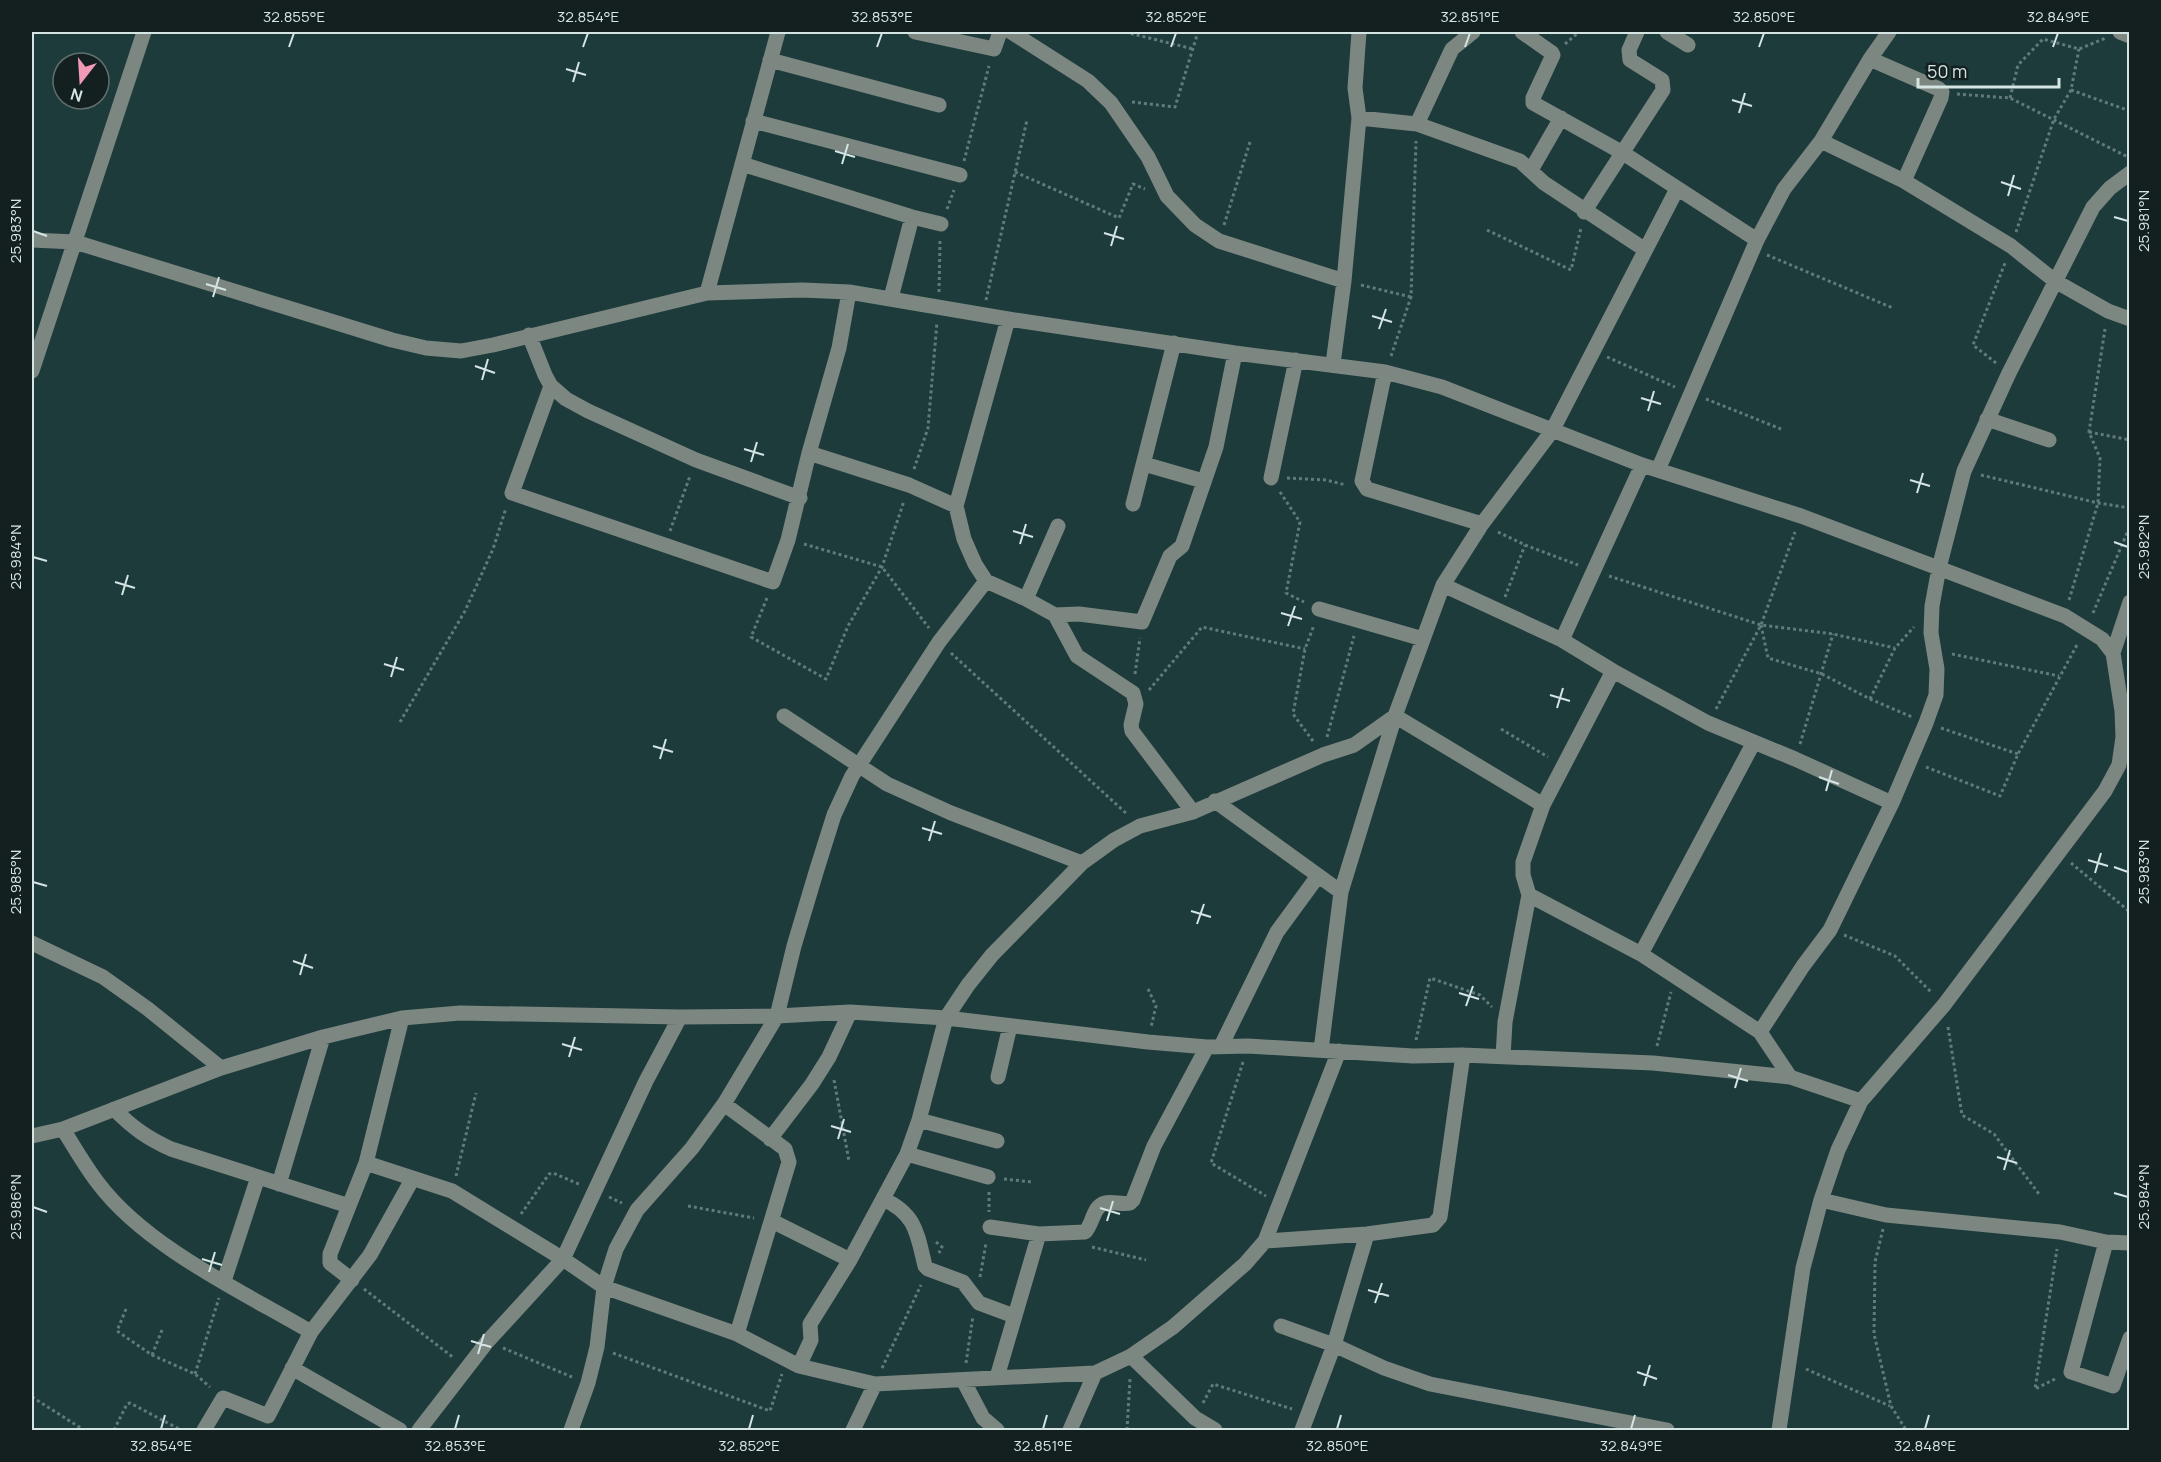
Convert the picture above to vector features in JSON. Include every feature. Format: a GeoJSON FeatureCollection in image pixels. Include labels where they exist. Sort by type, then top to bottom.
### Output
{"type":"FeatureCollection","features":[{"type":"Feature","properties":{"kind":"street"},"geometry":{"type":"LineString","coordinates":[[32,371],[144,32]]}},
{"type":"Feature","properties":{"kind":"street"},"geometry":{"type":"LineString","coordinates":[[707,293],[778,32]]}},
{"type":"Feature","properties":{"kind":"street"},"geometry":{"type":"LineString","coordinates":[[915,32],[994,49],[1000,32]]}},
{"type":"Feature","properties":{"kind":"street"},"geometry":{"type":"LineString","coordinates":[[1011,32],[1088,81],[1111,103],[1148,157],[1167,196],[1195,225],[1219,241],[1344,281]]}},
{"type":"Feature","properties":{"kind":"street"},"geometry":{"type":"LineString","coordinates":[[1333,364],[1344,281],[1359,118],[1354,88],[1359,32]]}},
{"type":"Feature","properties":{"kind":"street"},"geometry":{"type":"LineString","coordinates":[[1417,123],[1452,50],[1473,32]]}},
{"type":"Feature","properties":{"kind":"street"},"geometry":{"type":"LineString","coordinates":[[1522,32],[1552,53],[1553,58],[1533,103],[1623,153],[1755,244]]}},
{"type":"Feature","properties":{"kind":"street"},"geometry":{"type":"LineString","coordinates":[[1584,212],[1663,90],[1662,80],[1630,60],[1629,50],[1637,32]]}},
{"type":"Feature","properties":{"kind":"street"},"geometry":{"type":"LineString","coordinates":[[1667,32],[1688,45]]}},
{"type":"Feature","properties":{"kind":"street"},"geometry":{"type":"LineString","coordinates":[[1658,470],[1755,244],[1784,189],[1821,141],[1870,58],[1889,32]]}},
{"type":"Feature","properties":{"kind":"street"},"geometry":{"type":"LineString","coordinates":[[1870,58],[1942,92],[1904,181]]}},
{"type":"Feature","properties":{"kind":"street"},"geometry":{"type":"LineString","coordinates":[[770,60],[939,105]]}},
{"type":"Feature","properties":{"kind":"street"},"geometry":{"type":"LineString","coordinates":[[1359,118],[1417,123],[1520,161],[1544,183],[1584,212],[1644,249]]}},
{"type":"Feature","properties":{"kind":"street"},"geometry":{"type":"LineString","coordinates":[[1531,170],[1561,118]]}},
{"type":"Feature","properties":{"kind":"street"},"geometry":{"type":"LineString","coordinates":[[753,121],[960,176]]}},
{"type":"Feature","properties":{"kind":"street"},"geometry":{"type":"LineString","coordinates":[[1821,141],[1904,181],[2011,246],[2055,281],[2108,310],[2130,319]]}},
{"type":"Feature","properties":{"kind":"street"},"geometry":{"type":"LineString","coordinates":[[742,164],[941,224]]}},
{"type":"Feature","properties":{"kind":"street"},"geometry":{"type":"LineString","coordinates":[[1760,1032],[1803,966],[1830,930],[1892,803],[1926,723],[1936,695],[1937,669],[1931,633],[1939,567],[1964,471],[1987,419],[2093,207],[2130,173]]}},
{"type":"Feature","properties":{"kind":"street"},"geometry":{"type":"LineString","coordinates":[[1321,1050],[1341,892],[1395,716],[1443,585],[1482,524],[1552,430],[1677,189]]}},
{"type":"Feature","properties":{"kind":"street"},"geometry":{"type":"LineString","coordinates":[[891,298],[912,217]]}},
{"type":"Feature","properties":{"kind":"street"},"geometry":{"type":"LineString","coordinates":[[32,240],[75,242],[392,340],[426,348],[461,351],[707,293],[766,290],[849,292],[1008,319],[1235,353],[1385,372],[1442,387],[1642,465],[1801,516],[1939,567],[2064,616],[2087,628],[2102,639],[2113,653],[2126,711],[2123,737],[2124,768],[1944,1005],[1861,1101],[1838,1150],[1821,1200],[1803,1268],[1779,1431]]}},
{"type":"Feature","properties":{"kind":"street"},"geometry":{"type":"LineString","coordinates":[[551,386],[512,493],[774,582],[800,498],[809,453],[838,348],[849,292]]}},
{"type":"Feature","properties":{"kind":"street"},"geometry":{"type":"LineString","coordinates":[[1008,319],[956,506],[964,539],[975,564],[986,581],[1055,615],[1079,614],[1142,622],[1170,556],[1182,546],[1216,447],[1235,353]]}},
{"type":"Feature","properties":{"kind":"street"},"geometry":{"type":"LineString","coordinates":[[529,335],[544,375],[551,386],[566,399],[696,460],[800,498]]}},
{"type":"Feature","properties":{"kind":"street"},"geometry":{"type":"LineString","coordinates":[[1133,504],[1174,343]]}},
{"type":"Feature","properties":{"kind":"street"},"geometry":{"type":"LineString","coordinates":[[1271,478],[1296,360]]}},
{"type":"Feature","properties":{"kind":"street"},"geometry":{"type":"LineString","coordinates":[[1385,372],[1362,481],[1367,489],[1482,524]]}},
{"type":"Feature","properties":{"kind":"street"},"geometry":{"type":"LineString","coordinates":[[1987,419],[2049,440]]}},
{"type":"Feature","properties":{"kind":"street"},"geometry":{"type":"LineString","coordinates":[[809,453],[909,485],[956,506]]}},
{"type":"Feature","properties":{"kind":"street"},"geometry":{"type":"LineString","coordinates":[[1143,464],[1203,482]]}},
{"type":"Feature","properties":{"kind":"street"},"geometry":{"type":"LineString","coordinates":[[1562,640],[1642,465]]}},
{"type":"Feature","properties":{"kind":"street"},"geometry":{"type":"LineString","coordinates":[[1026,599],[1058,526]]}},
{"type":"Feature","properties":{"kind":"street"},"geometry":{"type":"LineString","coordinates":[[571,1431],[588,1383],[597,1347],[604,1287],[616,1249],[638,1210],[692,1148],[724,1104],[777,1016],[794,946],[831,826],[852,776],[939,642],[986,581]]}},
{"type":"Feature","properties":{"kind":"street"},"geometry":{"type":"LineString","coordinates":[[1443,585],[1562,640],[1708,723],[1892,803]]}},
{"type":"Feature","properties":{"kind":"street"},"geometry":{"type":"LineString","coordinates":[[2113,653],[2130,602]]}},
{"type":"Feature","properties":{"kind":"street"},"geometry":{"type":"LineString","coordinates":[[1319,609],[1423,639]]}},
{"type":"Feature","properties":{"kind":"street"},"geometry":{"type":"LineString","coordinates":[[1055,615],[1077,656],[1135,699],[1132,731],[1193,812]]}},
{"type":"Feature","properties":{"kind":"street"},"geometry":{"type":"LineString","coordinates":[[1503,1057],[1505,1022],[1529,895],[1523,875],[1523,862],[1543,805],[1613,671]]}},
{"type":"Feature","properties":{"kind":"street"},"geometry":{"type":"LineString","coordinates":[[784,716],[887,784],[940,808],[1082,863]]}},
{"type":"Feature","properties":{"kind":"street"},"geometry":{"type":"LineString","coordinates":[[792,1364],[811,1340],[810,1324],[849,1260],[907,1154],[919,1120],[946,1018],[992,955],[1082,863],[1114,840],[1140,826],[1193,812],[1323,755],[1354,745],[1395,716]]}},
{"type":"Feature","properties":{"kind":"street"},"geometry":{"type":"LineString","coordinates":[[1395,716],[1543,805]]}},
{"type":"Feature","properties":{"kind":"street"},"geometry":{"type":"LineString","coordinates":[[1641,954],[1755,742]]}},
{"type":"Feature","properties":{"kind":"street"},"geometry":{"type":"LineString","coordinates":[[1215,801],[1341,892]]}},
{"type":"Feature","properties":{"kind":"street"},"geometry":{"type":"LineString","coordinates":[[990,1227],[1039,1234],[1085,1232],[1101,1204],[1126,1204],[1133,1200],[1154,1146],[1214,1047],[1277,932],[1318,876]]}},
{"type":"Feature","properties":{"kind":"street"},"geometry":{"type":"LineString","coordinates":[[1529,895],[1641,954],[1760,1032],[1790,1077]]}},
{"type":"Feature","properties":{"kind":"street"},"geometry":{"type":"LineString","coordinates":[[32,943],[103,977],[148,1009],[221,1068]]}},
{"type":"Feature","properties":{"kind":"street"},"geometry":{"type":"LineString","coordinates":[[32,1136],[63,1129],[221,1068],[323,1037],[402,1018],[460,1012],[680,1017],[777,1016],[850,1012],[946,1018],[1148,1042],[1214,1047],[1248,1046],[1413,1056],[1463,1055],[1653,1063],[1790,1077],[1861,1101]]}},
{"type":"Feature","properties":{"kind":"street"},"geometry":{"type":"LineString","coordinates":[[770,1139],[830,1057],[850,1012]]}},
{"type":"Feature","properties":{"kind":"street"},"geometry":{"type":"LineString","coordinates":[[419,1431],[487,1342],[563,1259],[646,1081],[680,1017]]}},
{"type":"Feature","properties":{"kind":"street"},"geometry":{"type":"LineString","coordinates":[[352,1280],[333,1266],[329,1259],[366,1162],[402,1018]]}},
{"type":"Feature","properties":{"kind":"street"},"geometry":{"type":"LineString","coordinates":[[998,1077],[1011,1026]]}},
{"type":"Feature","properties":{"kind":"street"},"geometry":{"type":"LineString","coordinates":[[279,1184],[323,1037]]}},
{"type":"Feature","properties":{"kind":"street"},"geometry":{"type":"LineString","coordinates":[[366,1162],[452,1191],[604,1287],[737,1334],[792,1364],[875,1384],[1095,1373],[1131,1356],[1173,1327],[1245,1264],[1265,1241],[1281,1205],[1339,1051]]}},
{"type":"Feature","properties":{"kind":"street"},"geometry":{"type":"LineString","coordinates":[[1265,1241],[1367,1234],[1433,1225],[1437,1222],[1440,1217],[1463,1055]]}},
{"type":"Feature","properties":{"kind":"street"},"geometry":{"type":"LineString","coordinates":[[724,1104],[785,1149],[789,1162],[737,1334]]}},
{"type":"Feature","properties":{"kind":"street"},"geometry":{"type":"LineString","coordinates":[[114,1109],[135,1130],[150,1140],[171,1149],[349,1206]]}},
{"type":"Feature","properties":{"kind":"street"},"geometry":{"type":"LineString","coordinates":[[919,1120],[997,1141]]}},
{"type":"Feature","properties":{"kind":"street"},"geometry":{"type":"LineString","coordinates":[[63,1129],[98,1184],[129,1216],[163,1244],[311,1332]]}},
{"type":"Feature","properties":{"kind":"street"},"geometry":{"type":"LineString","coordinates":[[907,1154],[988,1177]]}},
{"type":"Feature","properties":{"kind":"street"},"geometry":{"type":"LineString","coordinates":[[224,1281],[258,1177]]}},
{"type":"Feature","properties":{"kind":"street"},"geometry":{"type":"LineString","coordinates":[[204,1431],[223,1398],[268,1416],[311,1332],[370,1255],[413,1178]]}},
{"type":"Feature","properties":{"kind":"street"},"geometry":{"type":"LineString","coordinates":[[883,1199],[899,1206],[915,1225],[925,1266],[928,1269],[963,1282],[975,1301],[1014,1316]]}},
{"type":"Feature","properties":{"kind":"street"},"geometry":{"type":"LineString","coordinates":[[1821,1200],[1886,1215],[2060,1232],[2106,1242],[2130,1243]]}},
{"type":"Feature","properties":{"kind":"street"},"geometry":{"type":"LineString","coordinates":[[772,1221],[849,1260]]}},
{"type":"Feature","properties":{"kind":"street"},"geometry":{"type":"LineString","coordinates":[[997,1377],[1039,1234]]}},
{"type":"Feature","properties":{"kind":"street"},"geometry":{"type":"LineString","coordinates":[[1302,1431],[1334,1345],[1367,1234]]}},
{"type":"Feature","properties":{"kind":"street"},"geometry":{"type":"LineString","coordinates":[[2106,1242],[2071,1372],[2113,1386],[2130,1338]]}},
{"type":"Feature","properties":{"kind":"street"},"geometry":{"type":"LineString","coordinates":[[1281,1326],[1430,1384],[1667,1431]]}},
{"type":"Feature","properties":{"kind":"street"},"geometry":{"type":"LineString","coordinates":[[1131,1356],[1195,1418],[1215,1431]]}},
{"type":"Feature","properties":{"kind":"street"},"geometry":{"type":"LineString","coordinates":[[292,1368],[391,1429]]}},
{"type":"Feature","properties":{"kind":"street"},"geometry":{"type":"LineString","coordinates":[[1070,1431],[1095,1373]]}},
{"type":"Feature","properties":{"kind":"street"},"geometry":{"type":"LineString","coordinates":[[963,1380],[979,1424],[997,1431]]}},
{"type":"Feature","properties":{"kind":"street"},"geometry":{"type":"LineString","coordinates":[[854,1431],[875,1384]]}},
{"type":"Feature","properties":{"kind":"path"},"geometry":{"type":"LineString","coordinates":[[1125,32],[1192,49],[1198,32]]}},
{"type":"Feature","properties":{"kind":"path"},"geometry":{"type":"LineString","coordinates":[[2010,98],[2018,65],[2043,39],[2079,49],[2125,34]]}},
{"type":"Feature","properties":{"kind":"path"},"geometry":{"type":"LineString","coordinates":[[774,582],[751,637],[826,679],[848,626],[882,567],[928,428],[938,306],[941,224],[960,176],[994,49]]}},
{"type":"Feature","properties":{"kind":"path"},"geometry":{"type":"LineString","coordinates":[[2009,374],[1973,345],[2011,246],[2054,119],[2071,90],[2079,49]]}},
{"type":"Feature","properties":{"kind":"path"},"geometry":{"type":"LineString","coordinates":[[2071,90],[2130,111]]}},
{"type":"Feature","properties":{"kind":"path"},"geometry":{"type":"LineString","coordinates":[[1942,92],[2010,98],[2130,158]]}},
{"type":"Feature","properties":{"kind":"path"},"geometry":{"type":"LineString","coordinates":[[983,314],[1027,120]]}},
{"type":"Feature","properties":{"kind":"path"},"geometry":{"type":"LineString","coordinates":[[1385,372],[1411,297],[1417,123]]}},
{"type":"Feature","properties":{"kind":"path"},"geometry":{"type":"LineString","coordinates":[[1219,241],[1250,142]]}},
{"type":"Feature","properties":{"kind":"path"},"geometry":{"type":"LineString","coordinates":[[1015,172],[1119,218],[1133,184],[1167,196]]}},
{"type":"Feature","properties":{"kind":"path"},"geometry":{"type":"LineString","coordinates":[[1487,230],[1571,270],[1584,212]]}},
{"type":"Feature","properties":{"kind":"path"},"geometry":{"type":"LineString","coordinates":[[1755,244],[1893,308]]}},
{"type":"Feature","properties":{"kind":"path"},"geometry":{"type":"LineString","coordinates":[[1344,281],[1411,297]]}},
{"type":"Feature","properties":{"kind":"path"},"geometry":{"type":"LineString","coordinates":[[2064,616],[2098,503],[2100,458],[2089,432],[2108,310]]}},
{"type":"Feature","properties":{"kind":"path"},"geometry":{"type":"LineString","coordinates":[[1594,351],[1781,429]]}},
{"type":"Feature","properties":{"kind":"path"},"geometry":{"type":"LineString","coordinates":[[2089,432],[2130,440]]}},
{"type":"Feature","properties":{"kind":"path"},"geometry":{"type":"LineString","coordinates":[[665,545],[696,460]]}},
{"type":"Feature","properties":{"kind":"path"},"geometry":{"type":"LineString","coordinates":[[1964,471],[2098,503],[2130,508]]}},
{"type":"Feature","properties":{"kind":"path"},"geometry":{"type":"LineString","coordinates":[[1271,478],[1326,480],[1367,489]]}},
{"type":"Feature","properties":{"kind":"path"},"geometry":{"type":"LineString","coordinates":[[1271,478],[1300,522],[1286,593],[1319,609],[1305,649],[1293,714],[1323,755]]}},
{"type":"Feature","properties":{"kind":"path"},"geometry":{"type":"LineString","coordinates":[[400,722],[465,611],[493,549],[512,493]]}},
{"type":"Feature","properties":{"kind":"path"},"geometry":{"type":"LineString","coordinates":[[1708,723],[1761,625],[1801,516]]}},
{"type":"Feature","properties":{"kind":"path"},"geometry":{"type":"LineString","coordinates":[[1482,524],[1525,545],[1594,571],[1761,625],[1833,634],[1895,648],[1870,699]]}},
{"type":"Feature","properties":{"kind":"path"},"geometry":{"type":"LineString","coordinates":[[1910,760],[2000,796],[2018,754],[2087,628],[2130,526]]}},
{"type":"Feature","properties":{"kind":"path"},"geometry":{"type":"LineString","coordinates":[[788,540],[882,567],[939,642],[1140,826]]}},
{"type":"Feature","properties":{"kind":"path"},"geometry":{"type":"LineString","coordinates":[[1500,610],[1525,545]]}},
{"type":"Feature","properties":{"kind":"path"},"geometry":{"type":"LineString","coordinates":[[1323,755],[1359,620]]}},
{"type":"Feature","properties":{"kind":"path"},"geometry":{"type":"LineString","coordinates":[[1135,699],[1142,622]]}},
{"type":"Feature","properties":{"kind":"path"},"geometry":{"type":"LineString","coordinates":[[1761,625],[1768,658],[1822,674],[1870,699],[1926,723],[2018,754]]}},
{"type":"Feature","properties":{"kind":"path"},"geometry":{"type":"LineString","coordinates":[[1135,699],[1202,627],[1305,649]]}},
{"type":"Feature","properties":{"kind":"path"},"geometry":{"type":"LineString","coordinates":[[1795,759],[1833,634]]}},
{"type":"Feature","properties":{"kind":"path"},"geometry":{"type":"LineString","coordinates":[[1935,650],[2059,676]]}},
{"type":"Feature","properties":{"kind":"path"},"geometry":{"type":"LineString","coordinates":[[1501,729],[1564,766]]}},
{"type":"Feature","properties":{"kind":"path"},"geometry":{"type":"LineString","coordinates":[[2058,852],[2130,912]]}},
{"type":"Feature","properties":{"kind":"path"},"geometry":{"type":"LineString","coordinates":[[1830,930],[1896,956],[1944,1005],[1962,1115],[1994,1134],[2039,1194]]}},
{"type":"Feature","properties":{"kind":"path"},"geometry":{"type":"LineString","coordinates":[[1653,1063],[1675,975]]}},
{"type":"Feature","properties":{"kind":"path"},"geometry":{"type":"LineString","coordinates":[[1413,1056],[1430,978],[1480,994],[1505,1022]]}},
{"type":"Feature","properties":{"kind":"path"},"geometry":{"type":"LineString","coordinates":[[1148,989],[1156,1006],[1148,1042]]}},
{"type":"Feature","properties":{"kind":"path"},"geometry":{"type":"LineString","coordinates":[[1248,1046],[1211,1163],[1281,1205]]}},
{"type":"Feature","properties":{"kind":"path"},"geometry":{"type":"LineString","coordinates":[[830,1057],[849,1161]]}},
{"type":"Feature","properties":{"kind":"path"},"geometry":{"type":"LineString","coordinates":[[452,1191],[476,1093]]}},
{"type":"Feature","properties":{"kind":"path"},"geometry":{"type":"LineString","coordinates":[[511,1228],[549,1174],[553,1173],[638,1210]]}},
{"type":"Feature","properties":{"kind":"path"},"geometry":{"type":"LineString","coordinates":[[963,1380],[975,1301],[990,1227],[988,1177],[1032,1182]]}},
{"type":"Feature","properties":{"kind":"path"},"geometry":{"type":"LineString","coordinates":[[688,1206],[772,1221]]}},
{"type":"Feature","properties":{"kind":"path"},"geometry":{"type":"LineString","coordinates":[[1886,1215],[1875,1262],[1874,1334],[1891,1406],[1906,1431]]}},
{"type":"Feature","properties":{"kind":"path"},"geometry":{"type":"LineString","coordinates":[[2060,1232],[2035,1389],[2071,1372]]}},
{"type":"Feature","properties":{"kind":"path"},"geometry":{"type":"LineString","coordinates":[[875,1384],[928,1269]]}},
{"type":"Feature","properties":{"kind":"path"},"geometry":{"type":"LineString","coordinates":[[352,1280],[467,1368]]}},
{"type":"Feature","properties":{"kind":"path"},"geometry":{"type":"LineString","coordinates":[[195,1374],[224,1281]]}},
{"type":"Feature","properties":{"kind":"path"},"geometry":{"type":"LineString","coordinates":[[126,1309],[117,1331],[152,1355],[195,1374],[223,1398]]}},
{"type":"Feature","properties":{"kind":"path"},"geometry":{"type":"LineString","coordinates":[[152,1355],[162,1330]]}},
{"type":"Feature","properties":{"kind":"path"},"geometry":{"type":"LineString","coordinates":[[487,1342],[588,1383]]}},
{"type":"Feature","properties":{"kind":"path"},"geometry":{"type":"LineString","coordinates":[[597,1347],[770,1411],[792,1364]]}},
{"type":"Feature","properties":{"kind":"path"},"geometry":{"type":"LineString","coordinates":[[1127,1431],[1131,1356]]}},
{"type":"Feature","properties":{"kind":"path"},"geometry":{"type":"LineString","coordinates":[[1790,1362],[1891,1406]]}},
{"type":"Feature","properties":{"kind":"path"},"geometry":{"type":"LineString","coordinates":[[1195,1418],[1213,1384],[1308,1414]]}},
{"type":"Feature","properties":{"kind":"path"},"geometry":{"type":"LineString","coordinates":[[32,1397],[84,1431]]}},
{"type":"Feature","properties":{"kind":"path"},"geometry":{"type":"LineString","coordinates":[[114,1431],[127,1404],[130,1403],[180,1431]]}}]}
